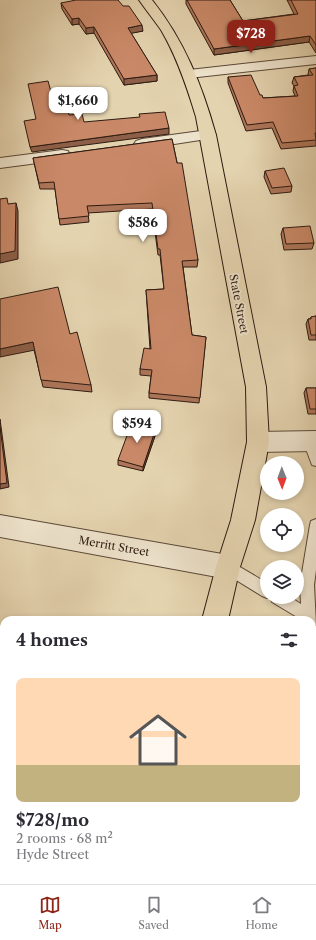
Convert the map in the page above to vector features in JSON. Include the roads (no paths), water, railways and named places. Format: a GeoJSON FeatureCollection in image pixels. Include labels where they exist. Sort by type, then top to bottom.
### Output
{"type":"FeatureCollection","features":[{"type":"Feature","properties":{"kind":"main road","name":"State Street"},"geometry":{"type":"LineString","coordinates":[[145,0],[180,50],[200,103],[208,135],[256,387],[258,442],[242,520],[228,567],[216,616]]}},
{"type":"Feature","properties":{"kind":"street"},"geometry":{"type":"LineString","coordinates":[[189,74],[316,60]]}},
{"type":"Feature","properties":{"kind":"street"},"geometry":{"type":"LineString","coordinates":[[126,146],[208,135]]}},
{"type":"Feature","properties":{"kind":"street"},"geometry":{"type":"LineString","coordinates":[[0,163],[79,152]]}},
{"type":"Feature","properties":{"kind":"street"},"geometry":{"type":"LineString","coordinates":[[258,442],[312,441]]}},
{"type":"Feature","properties":{"kind":"street","name":"Merritt Street"},"geometry":{"type":"LineString","coordinates":[[0,526],[228,567]]}},
{"type":"Feature","properties":{"kind":"lane"},"geometry":{"type":"LineString","coordinates":[[312,441],[316,461]]}},
{"type":"Feature","properties":{"kind":"lane"},"geometry":{"type":"LineString","coordinates":[[312,616],[307,585],[316,525]]}},
{"type":"Feature","properties":{"kind":"lane"},"geometry":{"type":"LineString","coordinates":[[228,567],[260,587]]}},
{"type":"Feature","properties":{"kind":"lane"},"geometry":{"type":"LineString","coordinates":[[289,604],[310,616]]}}]}
